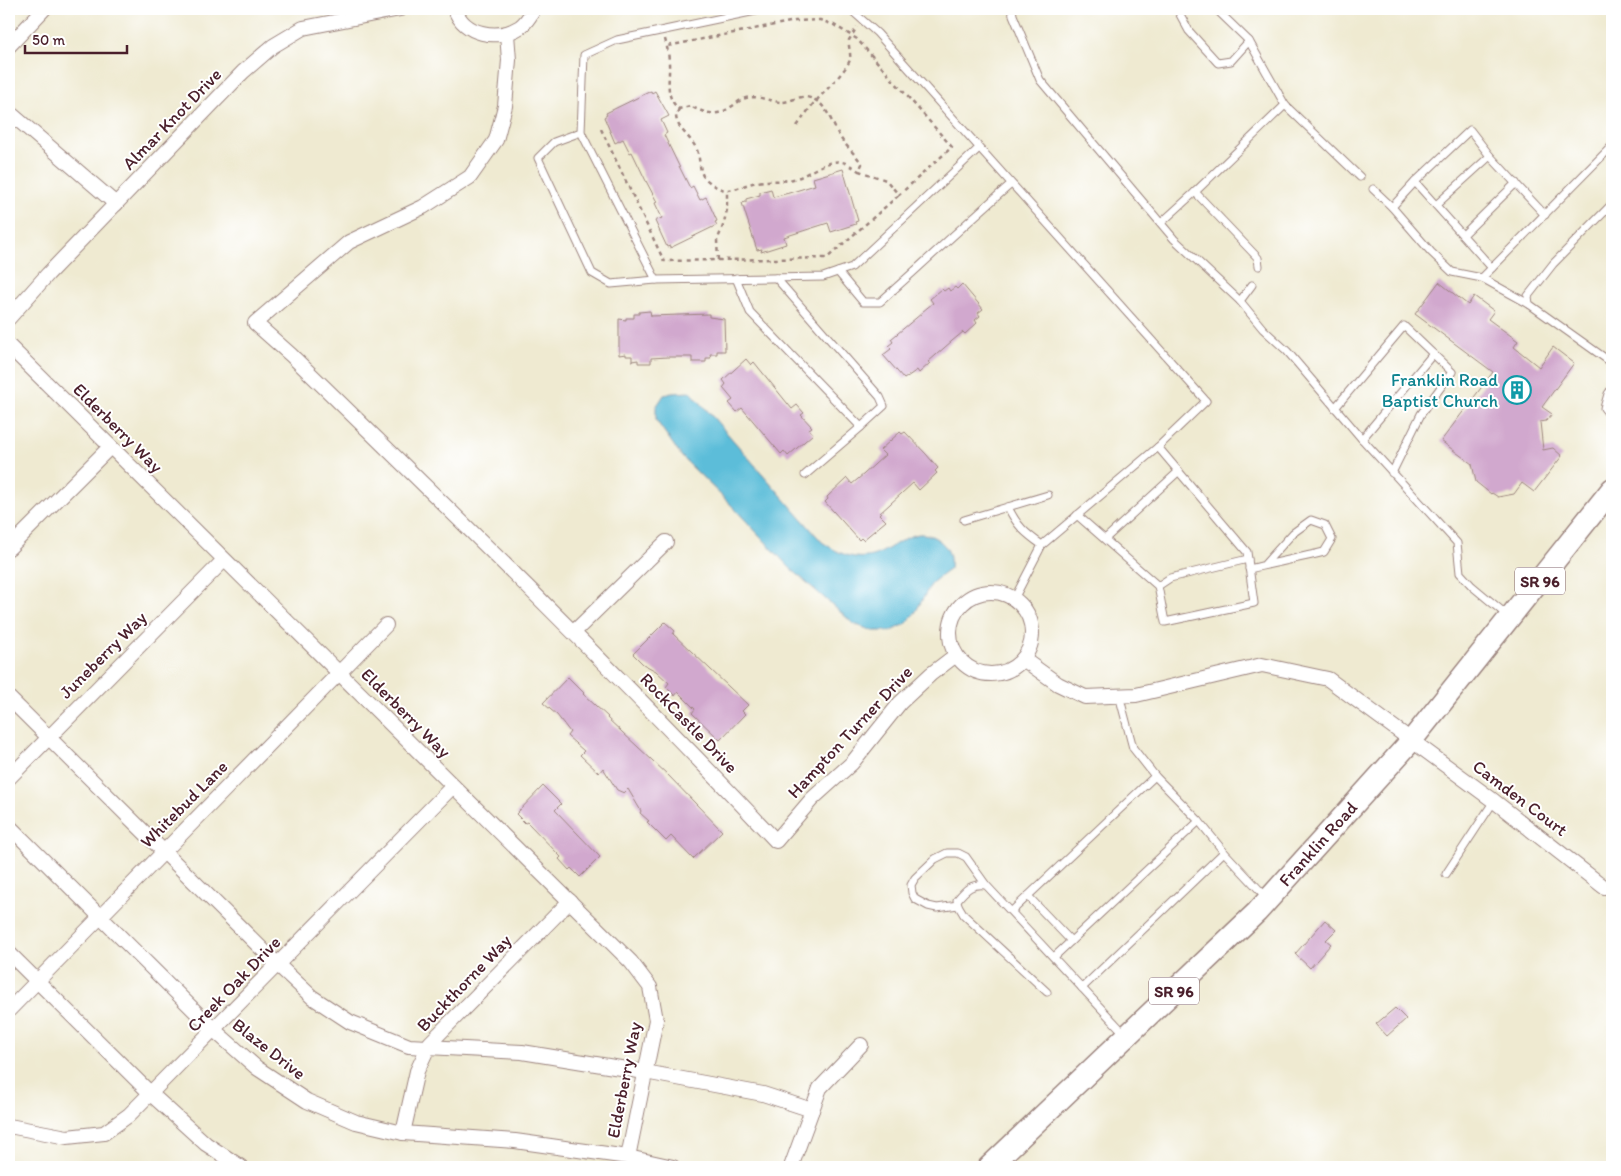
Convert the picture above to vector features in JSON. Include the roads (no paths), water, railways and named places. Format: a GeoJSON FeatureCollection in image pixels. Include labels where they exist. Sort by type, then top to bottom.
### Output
{"type":"FeatureCollection","features":[{"type":"Feature","properties":{"kind":"main road","name":"Franklin Road"},"geometry":{"type":"LineString","coordinates":[[990,1167],[1268,900],[1412,740],[1612,489]]}},
{"type":"Feature","properties":{"kind":"street"},"geometry":{"type":"LineString","coordinates":[[9,46],[44,9]]}},
{"type":"Feature","properties":{"kind":"street","name":"Almar Knot Drive"},"geometry":{"type":"LineString","coordinates":[[9,318],[243,72],[273,46],[303,28],[400,9]]}},
{"type":"Feature","properties":{"kind":"street"},"geometry":{"type":"LineString","coordinates":[[454,9],[462,21],[474,30],[486,35],[507,34],[529,19],[534,9]]}},
{"type":"Feature","properties":{"kind":"street","name":"RockCastle Drive"},"geometry":{"type":"LineString","coordinates":[[507,34],[510,60],[505,106],[496,140],[470,177],[423,207],[349,242],[254,323],[291,355],[574,632],[776,841]]}},
{"type":"Feature","properties":{"kind":"street"},"geometry":{"type":"LineString","coordinates":[[9,112],[116,204]]}},
{"type":"Feature","properties":{"kind":"street","name":"Elderberry Way"},"geometry":{"type":"LineString","coordinates":[[9,346],[631,962],[650,987],[656,1020],[628,1157]]}},
{"type":"Feature","properties":{"kind":"street"},"geometry":{"type":"LineString","coordinates":[[9,548],[110,446]]}},
{"type":"Feature","properties":{"kind":"street"},"geometry":{"type":"LineString","coordinates":[[574,632],[666,542]]}},
{"type":"Feature","properties":{"kind":"street","name":"Juneberry Way"},"geometry":{"type":"LineString","coordinates":[[9,778],[224,560]]}},
{"type":"Feature","properties":{"kind":"street"},"geometry":{"type":"LineString","coordinates":[[986,593],[999,593],[1014,599],[1028,615],[1031,622],[1031,642],[1023,659],[1008,671],[992,675],[983,674],[969,668],[956,655],[950,635],[953,618],[966,601],[986,593]]}},
{"type":"Feature","properties":{"kind":"street","name":"Whitebud Lane"},"geometry":{"type":"LineString","coordinates":[[9,1010],[386,625]]}},
{"type":"Feature","properties":{"kind":"street","name":"Hampton Turner Drive"},"geometry":{"type":"LineString","coordinates":[[776,841],[812,799],[852,763],[900,703],[931,674],[956,655]]}},
{"type":"Feature","properties":{"kind":"street","name":"Camden Court"},"geometry":{"type":"LineString","coordinates":[[1023,659],[1058,684],[1085,697],[1136,695],[1262,665],[1328,679],[1494,801],[1604,887]]}},
{"type":"Feature","properties":{"kind":"street"},"geometry":{"type":"LineString","coordinates":[[9,698],[278,965],[312,997],[350,1022],[409,1046],[522,1052],[763,1094],[812,1110]]}},
{"type":"Feature","properties":{"kind":"street","name":"Creek Oak Drive"},"geometry":{"type":"LineString","coordinates":[[9,1126],[67,1137],[104,1133],[129,1115],[453,786]]}},
{"type":"Feature","properties":{"kind":"street","name":"Blaze Drive"},"geometry":{"type":"LineString","coordinates":[[9,826],[214,1030],[257,1068],[307,1102],[356,1122],[403,1133],[515,1142],[628,1157],[672,1167]]}},
{"type":"Feature","properties":{"kind":"street","name":"Buckthorne Way"},"geometry":{"type":"LineString","coordinates":[[403,1133],[417,1071],[430,1043],[570,901]]}},
{"type":"Feature","properties":{"kind":"street"},"geometry":{"type":"LineString","coordinates":[[9,953],[151,1094],[206,1144],[241,1167]]}},
{"type":"Feature","properties":{"kind":"street"},"geometry":{"type":"LineString","coordinates":[[791,1167],[820,1088],[862,1045]]}},
{"type":"Feature","properties":{"kind":"lane"},"geometry":{"type":"LineString","coordinates":[[656,280],[581,132],[584,55],[617,40],[765,9]]}},
{"type":"Feature","properties":{"kind":"lane"},"geometry":{"type":"LineString","coordinates":[[850,9],[877,33],[1206,402],[1158,447],[1042,545],[1014,599]]}},
{"type":"Feature","properties":{"kind":"lane"},"geometry":{"type":"LineString","coordinates":[[1012,9],[1040,80],[1174,239],[1240,301],[1263,330],[1287,351],[1392,473],[1457,543],[1460,573],[1472,586],[1510,618]]}},
{"type":"Feature","properties":{"kind":"lane"},"geometry":{"type":"LineString","coordinates":[[1177,9],[1189,31],[1218,63],[1231,61],[1249,42]]}},
{"type":"Feature","properties":{"kind":"lane"},"geometry":{"type":"LineString","coordinates":[[1216,9],[1249,42],[1285,105],[1360,177]]}},
{"type":"Feature","properties":{"kind":"lane"},"geometry":{"type":"LineString","coordinates":[[1161,223],[1285,105]]}},
{"type":"Feature","properties":{"kind":"lane"},"geometry":{"type":"LineString","coordinates":[[1392,208],[1415,182],[1470,130],[1490,156],[1545,215]]}},
{"type":"Feature","properties":{"kind":"lane"},"geometry":{"type":"LineString","coordinates":[[581,132],[554,142],[538,158],[592,273],[611,284],[656,280],[823,277],[852,267],[979,148]]}},
{"type":"Feature","properties":{"kind":"lane"},"geometry":{"type":"LineString","coordinates":[[1482,278],[1612,146]]}},
{"type":"Feature","properties":{"kind":"lane"},"geometry":{"type":"LineString","coordinates":[[1436,205],[1490,156]]}},
{"type":"Feature","properties":{"kind":"lane"},"geometry":{"type":"LineString","coordinates":[[1415,182],[1492,268]]}},
{"type":"Feature","properties":{"kind":"lane"},"geometry":{"type":"LineString","coordinates":[[1463,235],[1516,183]]}},
{"type":"Feature","properties":{"kind":"lane"},"geometry":{"type":"LineString","coordinates":[[838,272],[863,302],[880,302],[935,253],[952,235],[1011,184]]}},
{"type":"Feature","properties":{"kind":"lane"},"geometry":{"type":"LineString","coordinates":[[1373,189],[1452,272],[1482,278],[1529,304],[1612,363]]}},
{"type":"Feature","properties":{"kind":"lane"},"geometry":{"type":"LineString","coordinates":[[1195,192],[1258,258],[1259,266]]}},
{"type":"Feature","properties":{"kind":"lane"},"geometry":{"type":"LineString","coordinates":[[1529,304],[1528,296],[1552,264],[1612,204]]}},
{"type":"Feature","properties":{"kind":"lane"},"geometry":{"type":"LineString","coordinates":[[736,278],[750,312],[861,427]]}},
{"type":"Feature","properties":{"kind":"lane"},"geometry":{"type":"LineString","coordinates":[[776,278],[880,397],[884,406],[805,475]]}},
{"type":"Feature","properties":{"kind":"lane"},"geometry":{"type":"LineString","coordinates":[[1240,301],[1252,285]]}},
{"type":"Feature","properties":{"kind":"lane"},"geometry":{"type":"LineString","coordinates":[[1335,408],[1404,326],[1452,372],[1422,414],[1392,473]]}},
{"type":"Feature","properties":{"kind":"lane"},"geometry":{"type":"LineString","coordinates":[[1362,439],[1434,354]]}},
{"type":"Feature","properties":{"kind":"lane"},"geometry":{"type":"LineString","coordinates":[[1612,388],[1604,408],[1612,418]]}},
{"type":"Feature","properties":{"kind":"lane"},"geometry":{"type":"LineString","coordinates":[[1077,515],[1158,586],[1165,622],[1254,603],[1247,552],[1158,447]]}},
{"type":"Feature","properties":{"kind":"lane"},"geometry":{"type":"LineString","coordinates":[[1105,539],[1179,471]]}},
{"type":"Feature","properties":{"kind":"lane"},"geometry":{"type":"LineString","coordinates":[[964,520],[1048,495]]}},
{"type":"Feature","properties":{"kind":"lane"},"geometry":{"type":"LineString","coordinates":[[1008,507],[1014,521],[1024,532],[1042,545]]}},
{"type":"Feature","properties":{"kind":"lane"},"geometry":{"type":"LineString","coordinates":[[1249,569],[1324,552],[1332,539],[1325,526],[1311,520],[1293,533],[1264,565]]}},
{"type":"Feature","properties":{"kind":"lane"},"geometry":{"type":"LineString","coordinates":[[1158,586],[1170,578],[1248,559]]}},
{"type":"Feature","properties":{"kind":"lane"},"geometry":{"type":"LineString","coordinates":[[1119,695],[1133,748],[1154,776],[1199,821],[1224,852],[1268,900]]}},
{"type":"Feature","properties":{"kind":"lane"},"geometry":{"type":"LineString","coordinates":[[1012,911],[1154,776]]}},
{"type":"Feature","properties":{"kind":"lane"},"geometry":{"type":"LineString","coordinates":[[1446,874],[1494,801]]}},
{"type":"Feature","properties":{"kind":"lane"},"geometry":{"type":"LineString","coordinates":[[1054,957],[1199,821]]}},
{"type":"Feature","properties":{"kind":"lane"},"geometry":{"type":"LineString","coordinates":[[1082,988],[1224,852]]}},
{"type":"Feature","properties":{"kind":"lane"},"geometry":{"type":"LineString","coordinates":[[958,905],[937,908],[928,906],[915,899],[912,893],[911,885],[915,878],[935,859],[947,853],[958,853],[966,857],[986,885],[1127,1036]]}},
{"type":"Feature","properties":{"kind":"lane"},"geometry":{"type":"LineString","coordinates":[[986,885],[977,884],[965,890],[957,900],[958,905],[964,915],[1047,992]]}},
{"type":"Feature","properties":{"kind":"lane"},"geometry":{"type":"LineString","coordinates":[[1028,896],[1071,941]]}},
{"type":"Feature","properties":{"kind":"water"},"geometry":{"type":"Polygon","coordinates":[[[691,392],[822,542],[828,546],[845,555],[865,557],[881,552],[914,535],[932,536],[944,545],[949,554],[950,569],[934,581],[915,613],[906,624],[891,631],[873,631],[854,624],[789,567],[734,508],[682,457],[656,420],[656,407],[664,395],[691,392]]]}},
{"type":"Feature","properties":{"kind":"place","name":"Franklin Road Baptist Church"},"geometry":{"type":"Point","coordinates":[1517,390]}}]}
